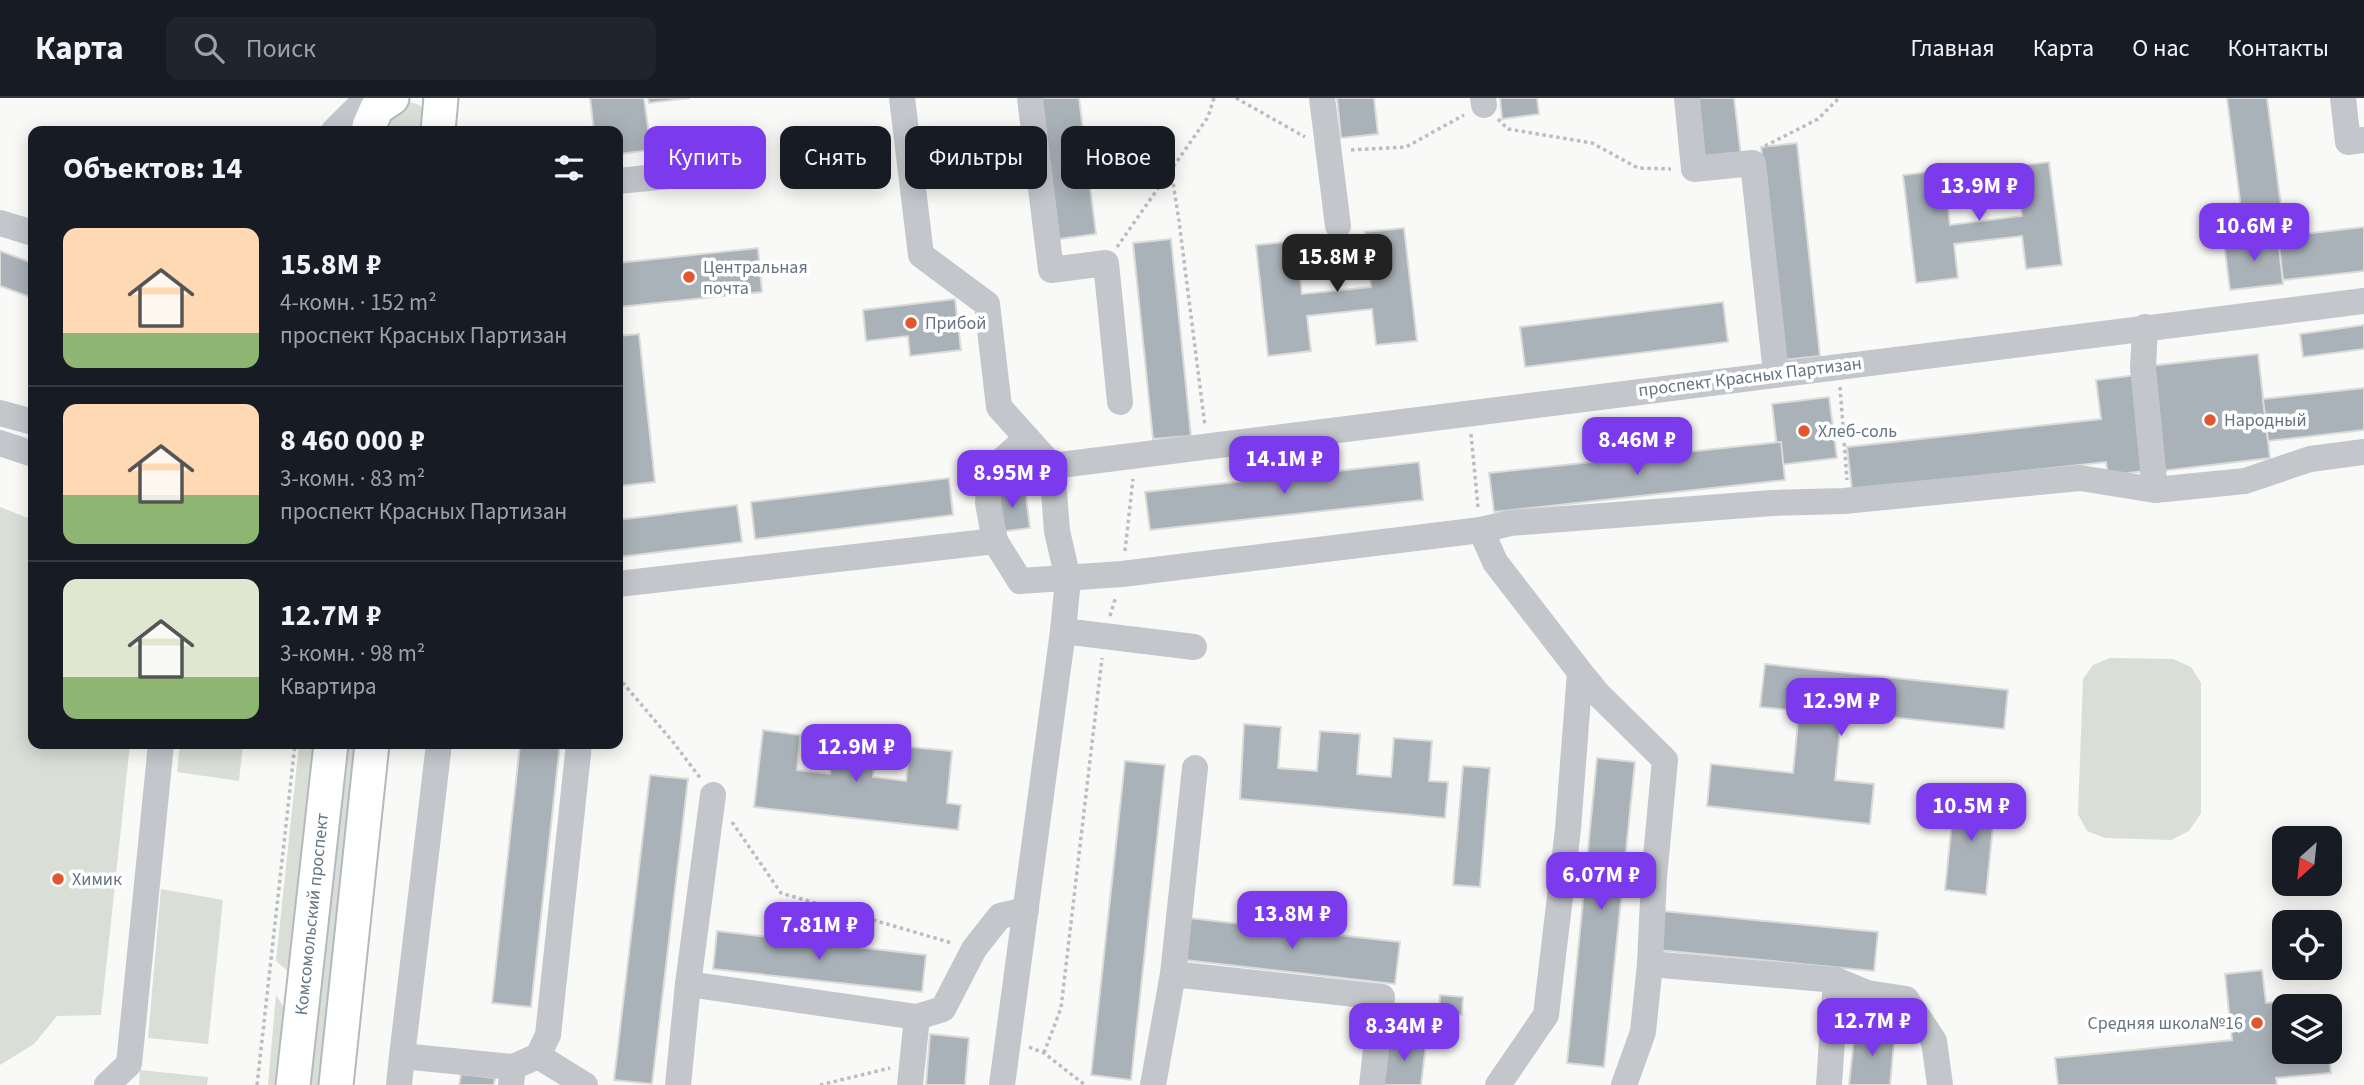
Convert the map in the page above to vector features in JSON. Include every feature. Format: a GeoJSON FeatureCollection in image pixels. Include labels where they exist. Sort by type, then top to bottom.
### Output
{"type":"FeatureCollection","features":[{"type":"Feature","properties":{"kind":"main road","name":"Комсомольский проспект"},"geometry":{"type":"LineString","coordinates":[[293,1085],[330,749]]}},
{"type":"Feature","properties":{"kind":"main road"},"geometry":{"type":"LineString","coordinates":[[336,1085],[371,749]]}},
{"type":"Feature","properties":{"kind":"street"},"geometry":{"type":"LineString","coordinates":[[902,98],[921,255],[987,304],[999,407],[1052,466],[1057,531],[1068,579],[1002,1085]]}},
{"type":"Feature","properties":{"kind":"street"},"geometry":{"type":"LineString","coordinates":[[1030,98],[1051,270],[1106,263],[1120,402]]}},
{"type":"Feature","properties":{"kind":"street"},"geometry":{"type":"LineString","coordinates":[[1687,98],[1694,169],[1753,163],[1776,373]]}},
{"type":"Feature","properties":{"kind":"street"},"geometry":{"type":"LineString","coordinates":[[2343,98],[2348,142],[2364,140]]}},
{"type":"Feature","properties":{"kind":"street"},"geometry":{"type":"LineString","coordinates":[[1324,109],[1338,226]]}},
{"type":"Feature","properties":{"kind":"street"},"geometry":{"type":"LineString","coordinates":[[344,126],[372,111]]}},
{"type":"Feature","properties":{"kind":"street"},"geometry":{"type":"LineString","coordinates":[[623,181],[644,178]]}},
{"type":"Feature","properties":{"kind":"street"},"geometry":{"type":"LineString","coordinates":[[0,223],[28,231]]}},
{"type":"Feature","properties":{"kind":"street","name":"проспект Красных Партизан"},"geometry":{"type":"LineString","coordinates":[[1052,466],[1838,365],[2364,301]]}},
{"type":"Feature","properties":{"kind":"street"},"geometry":{"type":"LineString","coordinates":[[2145,327],[2143,368],[2155,491]]}},
{"type":"Feature","properties":{"kind":"street"},"geometry":{"type":"LineString","coordinates":[[0,413],[28,421]]}},
{"type":"Feature","properties":{"kind":"street"},"geometry":{"type":"LineString","coordinates":[[1027,438],[990,471],[988,503],[995,541],[1020,581],[1122,574],[1481,530],[1510,523],[1772,503],[1849,500],[2080,478],[2155,491],[2245,481],[2310,459],[2364,452]]}},
{"type":"Feature","properties":{"kind":"street"},"geometry":{"type":"LineString","coordinates":[[0,443],[28,452]]}},
{"type":"Feature","properties":{"kind":"street"},"geometry":{"type":"LineString","coordinates":[[1481,530],[1495,562],[1580,672],[1598,694],[1665,760],[1643,1032],[1624,1085]]}},
{"type":"Feature","properties":{"kind":"street"},"geometry":{"type":"LineString","coordinates":[[623,583],[995,541]]}},
{"type":"Feature","properties":{"kind":"street"},"geometry":{"type":"LineString","coordinates":[[1063,631],[1194,647]]}},
{"type":"Feature","properties":{"kind":"street"},"geometry":{"type":"LineString","coordinates":[[1498,1085],[1546,1015],[1568,828],[1580,672]]}},
{"type":"Feature","properties":{"kind":"street"},"geometry":{"type":"LineString","coordinates":[[107,1085],[128,1063],[160,749]]}},
{"type":"Feature","properties":{"kind":"street"},"geometry":{"type":"LineString","coordinates":[[399,1085],[438,749]]}},
{"type":"Feature","properties":{"kind":"street"},"geometry":{"type":"LineString","coordinates":[[402,1056],[512,1076],[538,1056],[548,1035],[578,749]]}},
{"type":"Feature","properties":{"kind":"street"},"geometry":{"type":"LineString","coordinates":[[1153,1085],[1172,974],[1195,768]]}},
{"type":"Feature","properties":{"kind":"street"},"geometry":{"type":"LineString","coordinates":[[678,1085],[688,984],[713,795]]}},
{"type":"Feature","properties":{"kind":"street"},"geometry":{"type":"LineString","coordinates":[[688,984],[918,1017],[943,1009],[974,949],[1000,916],[1026,910]]}},
{"type":"Feature","properties":{"kind":"street"},"geometry":{"type":"LineString","coordinates":[[1650,964],[1836,980],[1867,993],[1906,999],[1934,1041],[1940,1085]]}},
{"type":"Feature","properties":{"kind":"street"},"geometry":{"type":"LineString","coordinates":[[1172,974],[1382,998],[1372,1085]]}},
{"type":"Feature","properties":{"kind":"street"},"geometry":{"type":"LineString","coordinates":[[1829,1085],[1836,980]]}},
{"type":"Feature","properties":{"kind":"street"},"geometry":{"type":"LineString","coordinates":[[911,1074],[918,1017]]}},
{"type":"Feature","properties":{"kind":"street"},"geometry":{"type":"LineString","coordinates":[[538,1056],[585,1085]]}},
{"type":"Feature","properties":{"kind":"path"},"geometry":{"type":"LineString","coordinates":[[1175,164],[1208,117],[1214,98]]}},
{"type":"Feature","properties":{"kind":"path"},"geometry":{"type":"LineString","coordinates":[[1236,98],[1329,151],[1406,147],[1483,101],[1508,129],[1592,143],[1638,168],[1694,169]]}},
{"type":"Feature","properties":{"kind":"path"},"geometry":{"type":"LineString","coordinates":[[1753,163],[1765,146],[1818,119],[1839,98]]}},
{"type":"Feature","properties":{"kind":"path"},"geometry":{"type":"LineString","coordinates":[[1106,263],[1158,189]]}},
{"type":"Feature","properties":{"kind":"path"},"geometry":{"type":"LineString","coordinates":[[1173,189],[1207,446]]}},
{"type":"Feature","properties":{"kind":"path"},"geometry":{"type":"LineString","coordinates":[[1838,365],[1849,500]]}},
{"type":"Feature","properties":{"kind":"path"},"geometry":{"type":"LineString","coordinates":[[1469,412],[1481,530]]}},
{"type":"Feature","properties":{"kind":"path"},"geometry":{"type":"LineString","coordinates":[[1044,1053],[1061,1008],[1104,636],[1122,574],[1132,499],[1134,455]]}},
{"type":"Feature","properties":{"kind":"path"},"geometry":{"type":"LineString","coordinates":[[623,683],[674,742],[781,893],[974,949]]}},
{"type":"Feature","properties":{"kind":"path"},"geometry":{"type":"LineString","coordinates":[[257,1085],[294,749]]}},
{"type":"Feature","properties":{"kind":"path"},"geometry":{"type":"LineString","coordinates":[[1008,1037],[1044,1053],[1085,1085]]}},
{"type":"Feature","properties":{"kind":"path"},"geometry":{"type":"LineString","coordinates":[[820,1085],[911,1074]]}},
{"type":"Feature","properties":{"kind":"shaded area"},"geometry":{"type":"Polygon","coordinates":[[[399,101],[423,108],[429,123],[429,126],[384,126],[399,101]]]}},
{"type":"Feature","properties":{"kind":"shaded area","name":"Химик"},"geometry":{"type":"Polygon","coordinates":[[[0,507],[28,518],[28,749],[129,749],[101,1015],[57,1016],[34,1044],[0,1065],[0,507]]]}},
{"type":"Feature","properties":{"kind":"shaded area"},"geometry":{"type":"Polygon","coordinates":[[[2110,658],[2173,659],[2191,667],[2201,683],[2201,813],[2189,831],[2171,840],[2105,838],[2087,831],[2078,814],[2083,679],[2093,665],[2110,658]]]}},
{"type":"Feature","properties":{"kind":"shaded area"},"geometry":{"type":"Polygon","coordinates":[[[179,749],[242,749],[239,781],[177,772],[179,749]]]}},
{"type":"Feature","properties":{"kind":"shaded area"},"geometry":{"type":"Polygon","coordinates":[[[298,749],[321,749],[296,978],[276,961],[298,749]]]}},
{"type":"Feature","properties":{"kind":"shaded area"},"geometry":{"type":"Polygon","coordinates":[[[341,749],[361,749],[326,1085],[307,1085],[341,749]]]}},
{"type":"Feature","properties":{"kind":"shaded area"},"geometry":{"type":"Polygon","coordinates":[[[161,889],[223,900],[208,1044],[148,1038],[161,889]]]}},
{"type":"Feature","properties":{"kind":"shaded area"},"geometry":{"type":"Polygon","coordinates":[[[276,995],[292,1020],[285,1085],[268,1085],[276,995]]]}},
{"type":"Feature","properties":{"kind":"shaded area"},"geometry":{"type":"Polygon","coordinates":[[[140,1070],[208,1077],[207,1085],[139,1085],[140,1070]]]}},
{"type":"Feature","properties":{"kind":"building"},"geometry":{"type":"Polygon","coordinates":[[[590,98],[644,98],[648,126],[644,126],[644,151],[623,153],[623,126],[593,126],[590,98]]]}},
{"type":"Feature","properties":{"kind":"building"},"geometry":{"type":"Polygon","coordinates":[[[648,98],[690,98],[649,103],[648,98]]]}},
{"type":"Feature","properties":{"kind":"building"},"geometry":{"type":"Polygon","coordinates":[[[1041,98],[1079,98],[1082,126],[1061,126],[1061,189],[1090,189],[1096,234],[1059,239],[1047,126],[1045,126],[1041,98]]]}},
{"type":"Feature","properties":{"kind":"building"},"geometry":{"type":"Polygon","coordinates":[[[1337,98],[1374,98],[1378,134],[1341,138],[1337,98]]]}},
{"type":"Feature","properties":{"kind":"building"},"geometry":{"type":"Polygon","coordinates":[[[1500,98],[1537,98],[1539,114],[1502,119],[1500,98]]]}},
{"type":"Feature","properties":{"kind":"building"},"geometry":{"type":"Polygon","coordinates":[[[1695,98],[1734,98],[1741,156],[1702,160],[1695,98]]]}},
{"type":"Feature","properties":{"kind":"building"},"geometry":{"type":"Polygon","coordinates":[[[2227,98],[2267,98],[2285,236],[2245,240],[2227,98]]]}},
{"type":"Feature","properties":{"kind":"building"},"geometry":{"type":"Polygon","coordinates":[[[1797,143],[1820,356],[1783,360],[1761,147],[1797,143]]]}},
{"type":"Feature","properties":{"kind":"building"},"geometry":{"type":"Polygon","coordinates":[[[2049,162],[2062,265],[2026,269],[2022,236],[1954,244],[1958,278],[1916,283],[1903,175],[1944,170],[1950,225],[2022,216],[2016,166],[2049,162]]]}},
{"type":"Feature","properties":{"kind":"building"},"geometry":{"type":"Polygon","coordinates":[[[2364,227],[2364,271],[2283,280],[2278,237],[2364,227]]]}},
{"type":"Feature","properties":{"kind":"building"},"geometry":{"type":"Polygon","coordinates":[[[1404,228],[1417,341],[1376,345],[1372,309],[1307,316],[1311,351],[1268,356],[1256,245],[1296,241],[1302,294],[1371,287],[1365,232],[1404,228]]]}},
{"type":"Feature","properties":{"kind":"building"},"geometry":{"type":"Polygon","coordinates":[[[2278,237],[2283,284],[2230,290],[2224,243],[2278,237]]]}},
{"type":"Feature","properties":{"kind":"building"},"geometry":{"type":"Polygon","coordinates":[[[1171,239],[1191,436],[1153,439],[1133,243],[1171,239]]]}},
{"type":"Feature","properties":{"kind":"building","name":"Центральная почта"},"geometry":{"type":"Polygon","coordinates":[[[758,248],[762,292],[623,306],[623,262],[758,248]]]}},
{"type":"Feature","properties":{"kind":"building"},"geometry":{"type":"Polygon","coordinates":[[[0,251],[28,261],[28,296],[0,286],[0,251]]]}},
{"type":"Feature","properties":{"kind":"building","name":"Прибой"},"geometry":{"type":"Polygon","coordinates":[[[955,299],[961,350],[910,356],[908,336],[866,341],[863,310],[955,299]]]}},
{"type":"Feature","properties":{"kind":"building"},"geometry":{"type":"Polygon","coordinates":[[[1723,302],[1728,342],[1525,367],[1520,327],[1723,302]]]}},
{"type":"Feature","properties":{"kind":"building"},"geometry":{"type":"Polygon","coordinates":[[[2364,325],[2364,349],[2303,357],[2300,334],[2364,325]]]}},
{"type":"Feature","properties":{"kind":"building"},"geometry":{"type":"Polygon","coordinates":[[[639,334],[655,482],[623,485],[623,336],[639,334]]]}},
{"type":"Feature","properties":{"kind":"building","name":"Народный"},"geometry":{"type":"Polygon","coordinates":[[[2258,354],[2270,458],[2161,471],[2149,366],[2258,354]]]}},
{"type":"Feature","properties":{"kind":"building"},"geometry":{"type":"Polygon","coordinates":[[[2136,375],[2147,471],[2108,475],[2106,462],[1852,490],[1847,447],[2101,419],[2096,380],[2136,375]]]}},
{"type":"Feature","properties":{"kind":"building"},"geometry":{"type":"Polygon","coordinates":[[[2364,388],[2364,430],[2268,441],[2263,399],[2364,388]]]}},
{"type":"Feature","properties":{"kind":"building","name":"Хлеб-соль"},"geometry":{"type":"Polygon","coordinates":[[[1829,397],[1837,458],[1779,465],[1772,404],[1829,397]]]}},
{"type":"Feature","properties":{"kind":"building"},"geometry":{"type":"Polygon","coordinates":[[[1781,442],[1785,480],[1494,512],[1489,473],[1781,442]]]}},
{"type":"Feature","properties":{"kind":"building"},"geometry":{"type":"Polygon","coordinates":[[[1419,462],[1423,500],[1150,530],[1145,492],[1419,462]]]}},
{"type":"Feature","properties":{"kind":"building"},"geometry":{"type":"Polygon","coordinates":[[[949,478],[953,515],[755,539],[751,502],[949,478]]]}},
{"type":"Feature","properties":{"kind":"building"},"geometry":{"type":"Polygon","coordinates":[[[1025,488],[1030,528],[999,532],[994,491],[1025,488]]]}},
{"type":"Feature","properties":{"kind":"building"},"geometry":{"type":"Polygon","coordinates":[[[737,505],[742,542],[623,556],[623,519],[737,505]]]}},
{"type":"Feature","properties":{"kind":"building"},"geometry":{"type":"Polygon","coordinates":[[[1765,664],[2008,690],[2004,729],[1842,712],[1835,780],[1874,784],[1870,824],[1707,806],[1711,764],[1793,773],[1799,711],[1760,707],[1765,664]]]}},
{"type":"Feature","properties":{"kind":"building"},"geometry":{"type":"Polygon","coordinates":[[[1244,724],[1281,727],[1278,768],[1317,771],[1320,731],[1360,734],[1357,774],[1391,777],[1394,738],[1432,741],[1429,781],[1448,782],[1445,818],[1240,799],[1244,724]]]}},
{"type":"Feature","properties":{"kind":"building"},"geometry":{"type":"Polygon","coordinates":[[[763,730],[800,735],[797,770],[830,774],[834,738],[877,743],[873,777],[906,781],[910,747],[952,751],[947,803],[961,805],[958,830],[754,807],[763,730]]]}},
{"type":"Feature","properties":{"kind":"building"},"geometry":{"type":"Polygon","coordinates":[[[519,749],[559,749],[531,1007],[492,1003],[519,749]]]}},
{"type":"Feature","properties":{"kind":"building"},"geometry":{"type":"Polygon","coordinates":[[[1597,758],[1635,762],[1604,1067],[1567,1063],[1597,758]]]}},
{"type":"Feature","properties":{"kind":"building"},"geometry":{"type":"Polygon","coordinates":[[[1125,761],[1165,765],[1131,1080],[1091,1075],[1125,761]]]}},
{"type":"Feature","properties":{"kind":"building"},"geometry":{"type":"Polygon","coordinates":[[[1463,766],[1490,768],[1480,887],[1453,885],[1463,766]]]}},
{"type":"Feature","properties":{"kind":"building"},"geometry":{"type":"Polygon","coordinates":[[[650,775],[688,779],[652,1084],[614,1080],[650,775]]]}},
{"type":"Feature","properties":{"kind":"building"},"geometry":{"type":"Polygon","coordinates":[[[1955,792],[1996,796],[1986,895],[1945,890],[1955,792]]]}},
{"type":"Feature","properties":{"kind":"building"},"geometry":{"type":"Polygon","coordinates":[[[1662,911],[1878,932],[1874,971],[1658,950],[1662,911]]]}},
{"type":"Feature","properties":{"kind":"building"},"geometry":{"type":"Polygon","coordinates":[[[1189,918],[1400,942],[1395,984],[1185,960],[1189,918]]]}},
{"type":"Feature","properties":{"kind":"building"},"geometry":{"type":"Polygon","coordinates":[[[717,931],[926,955],[922,992],[713,969],[717,931]]]}},
{"type":"Feature","properties":{"kind":"building","name":"Средняя школа№16"},"geometry":{"type":"Polygon","coordinates":[[[2262,970],[2266,1003],[2272,1002],[2272,1064],[2330,1064],[2331,1073],[2276,1078],[2277,1085],[2058,1085],[2055,1058],[2232,1040],[2225,974],[2262,970]]]}},
{"type":"Feature","properties":{"kind":"building"},"geometry":{"type":"Polygon","coordinates":[[[1440,995],[1463,997],[1462,1015],[1439,1013],[1440,995]]]}},
{"type":"Feature","properties":{"kind":"building"},"geometry":{"type":"Polygon","coordinates":[[[1855,1029],[1895,1032],[1890,1085],[1849,1085],[1855,1029]]]}},
{"type":"Feature","properties":{"kind":"building"},"geometry":{"type":"Polygon","coordinates":[[[930,1034],[969,1038],[965,1085],[926,1085],[930,1034]]]}},
{"type":"Feature","properties":{"kind":"building"},"geometry":{"type":"Polygon","coordinates":[[[1388,1040],[1426,1044],[1421,1085],[1383,1085],[1388,1040]]]}},
{"type":"Feature","properties":{"kind":"building"},"geometry":{"type":"Polygon","coordinates":[[[461,1074],[495,1078],[494,1085],[459,1085],[461,1074]]]}},
{"type":"Feature","properties":{"kind":"place","name":"Центральная почта"},"geometry":{"type":"Point","coordinates":[689,277]}},
{"type":"Feature","properties":{"kind":"place","name":"Прибой"},"geometry":{"type":"Point","coordinates":[911,323]}},
{"type":"Feature","properties":{"kind":"place","name":"Народный"},"geometry":{"type":"Point","coordinates":[2210,420]}},
{"type":"Feature","properties":{"kind":"place","name":"Хлеб-соль"},"geometry":{"type":"Point","coordinates":[1804,431]}},
{"type":"Feature","properties":{"kind":"place","name":"Химик"},"geometry":{"type":"Point","coordinates":[58,879]}},
{"type":"Feature","properties":{"kind":"place","name":"Средняя школа№16"},"geometry":{"type":"Point","coordinates":[2257,1023]}}]}
